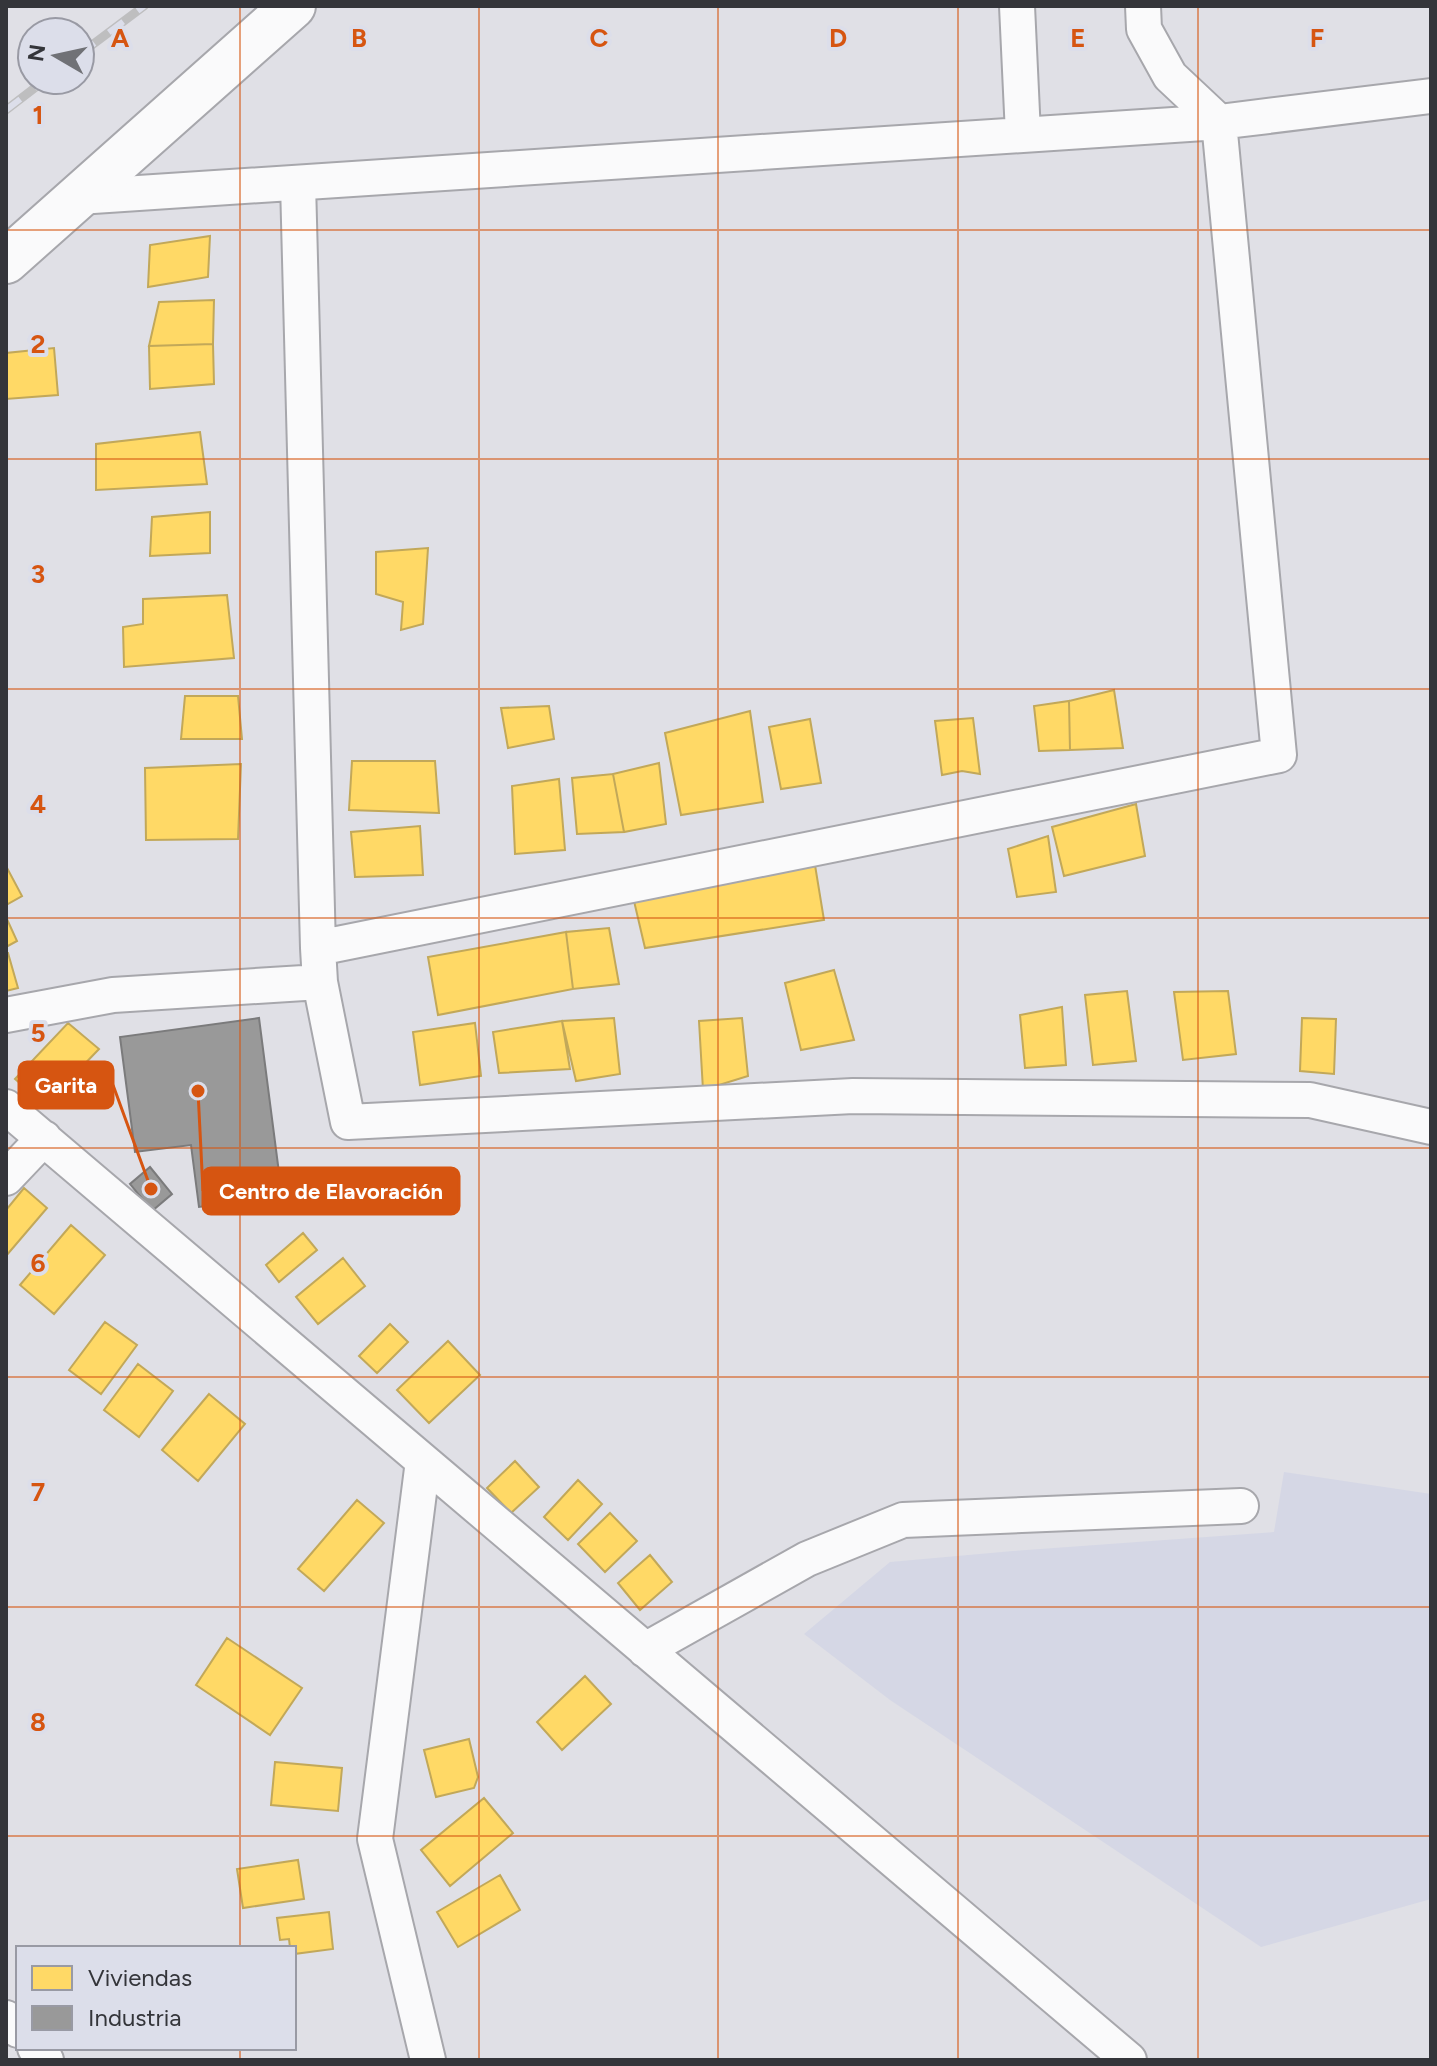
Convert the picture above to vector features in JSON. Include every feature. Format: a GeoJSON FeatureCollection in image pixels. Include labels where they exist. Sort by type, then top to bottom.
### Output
{"type":"FeatureCollection","features":[{"type":"Feature","properties":{"kind":"street"},"geometry":{"type":"LineString","coordinates":[[6,261],[293,6]]}},
{"type":"Feature","properties":{"kind":"street"},"geometry":{"type":"LineString","coordinates":[[1017,6],[1023,134]]}},
{"type":"Feature","properties":{"kind":"street"},"geometry":{"type":"LineString","coordinates":[[318,948],[1279,755],[1219,122],[1170,76],[1144,29],[1143,6]]}},
{"type":"Feature","properties":{"kind":"street"},"geometry":{"type":"LineString","coordinates":[[78,197],[1219,122],[1431,96]]}},
{"type":"Feature","properties":{"kind":"street"},"geometry":{"type":"LineString","coordinates":[[298,183],[318,948],[320,982],[348,1122],[853,1096],[1310,1100],[1431,1127]]}},
{"type":"Feature","properties":{"kind":"street"},"geometry":{"type":"LineString","coordinates":[[6,1015],[113,995],[320,982]]}},
{"type":"Feature","properties":{"kind":"street"},"geometry":{"type":"LineString","coordinates":[[6,1107],[1129,2060]]}},
{"type":"Feature","properties":{"kind":"street"},"geometry":{"type":"LineString","coordinates":[[6,1178],[44,1138]]}},
{"type":"Feature","properties":{"kind":"street"},"geometry":{"type":"LineString","coordinates":[[423,1461],[375,1839],[428,2060]]}},
{"type":"Feature","properties":{"kind":"street"},"geometry":{"type":"LineString","coordinates":[[645,1650],[807,1559],[903,1520],[1241,1506]]}},
{"type":"Feature","properties":{"kind":"shaded area"},"geometry":{"type":"Polygon","coordinates":[[[1284,1472],[1431,1494],[1431,1899],[1261,1947],[890,1700],[804,1634],[890,1562],[1274,1532],[1284,1472]]]}},
{"type":"Feature","properties":{"kind":"building: Viviendas"},"geometry":{"type":"Polygon","coordinates":[[[210,236],[208,277],[148,287],[150,245],[210,236]]]}},
{"type":"Feature","properties":{"kind":"building: Viviendas"},"geometry":{"type":"Polygon","coordinates":[[[214,300],[213,344],[149,346],[159,302],[214,300]]]}},
{"type":"Feature","properties":{"kind":"building: Viviendas"},"geometry":{"type":"Polygon","coordinates":[[[213,344],[214,384],[150,389],[149,346],[213,344]]]}},
{"type":"Feature","properties":{"kind":"building: Viviendas"},"geometry":{"type":"Polygon","coordinates":[[[54,348],[58,395],[6,399],[6,353],[54,348]]]}},
{"type":"Feature","properties":{"kind":"building: Viviendas"},"geometry":{"type":"Polygon","coordinates":[[[200,432],[207,484],[96,490],[96,444],[200,432]]]}},
{"type":"Feature","properties":{"kind":"building: Viviendas"},"geometry":{"type":"Polygon","coordinates":[[[210,512],[210,553],[150,556],[152,517],[210,512]]]}},
{"type":"Feature","properties":{"kind":"building: Viviendas"},"geometry":{"type":"Polygon","coordinates":[[[428,548],[423,624],[401,630],[403,602],[376,594],[376,552],[428,548]]]}},
{"type":"Feature","properties":{"kind":"building: Viviendas"},"geometry":{"type":"Polygon","coordinates":[[[227,595],[234,658],[124,667],[123,627],[143,624],[143,599],[227,595]]]}},
{"type":"Feature","properties":{"kind":"building: Viviendas"},"geometry":{"type":"Polygon","coordinates":[[[1114,690],[1123,748],[1070,750],[1069,701],[1114,690]]]}},
{"type":"Feature","properties":{"kind":"building: Viviendas"},"geometry":{"type":"Polygon","coordinates":[[[185,696],[238,696],[242,739],[181,739],[185,696]]]}},
{"type":"Feature","properties":{"kind":"building: Viviendas"},"geometry":{"type":"Polygon","coordinates":[[[1069,701],[1070,750],[1039,751],[1034,706],[1069,701]]]}},
{"type":"Feature","properties":{"kind":"building: Viviendas"},"geometry":{"type":"Polygon","coordinates":[[[549,706],[554,739],[508,748],[501,708],[549,706]]]}},
{"type":"Feature","properties":{"kind":"building: Viviendas"},"geometry":{"type":"Polygon","coordinates":[[[750,711],[763,802],[681,815],[665,733],[750,711]]]}},
{"type":"Feature","properties":{"kind":"building: Viviendas"},"geometry":{"type":"Polygon","coordinates":[[[973,718],[980,774],[962,771],[942,775],[935,721],[973,718]]]}},
{"type":"Feature","properties":{"kind":"building: Viviendas"},"geometry":{"type":"Polygon","coordinates":[[[810,719],[821,783],[781,789],[769,727],[810,719]]]}},
{"type":"Feature","properties":{"kind":"building: Viviendas"},"geometry":{"type":"Polygon","coordinates":[[[352,761],[435,761],[439,813],[349,810],[352,761]]]}},
{"type":"Feature","properties":{"kind":"building: Viviendas"},"geometry":{"type":"Polygon","coordinates":[[[659,763],[666,824],[624,832],[613,774],[659,763]]]}},
{"type":"Feature","properties":{"kind":"building: Viviendas"},"geometry":{"type":"Polygon","coordinates":[[[241,764],[238,839],[146,840],[145,768],[241,764]]]}},
{"type":"Feature","properties":{"kind":"building: Viviendas"},"geometry":{"type":"Polygon","coordinates":[[[613,774],[624,832],[577,834],[572,778],[613,774]]]}},
{"type":"Feature","properties":{"kind":"building: Viviendas"},"geometry":{"type":"Polygon","coordinates":[[[559,779],[565,850],[515,854],[512,786],[559,779]]]}},
{"type":"Feature","properties":{"kind":"building: Viviendas"},"geometry":{"type":"Polygon","coordinates":[[[1136,804],[1145,856],[1064,876],[1052,827],[1136,804]]]}},
{"type":"Feature","properties":{"kind":"building: Viviendas"},"geometry":{"type":"Polygon","coordinates":[[[420,826],[423,875],[355,877],[351,832],[420,826]]]}},
{"type":"Feature","properties":{"kind":"building: Viviendas"},"geometry":{"type":"Polygon","coordinates":[[[1048,836],[1056,892],[1017,897],[1008,849],[1048,836]]]}},
{"type":"Feature","properties":{"kind":"building: Viviendas"},"geometry":{"type":"Polygon","coordinates":[[[814,859],[824,920],[645,948],[634,901],[814,859]]]}},
{"type":"Feature","properties":{"kind":"building: Viviendas"},"geometry":{"type":"Polygon","coordinates":[[[6,866],[22,896],[6,905],[6,866]]]}},
{"type":"Feature","properties":{"kind":"building: Viviendas"},"geometry":{"type":"Polygon","coordinates":[[[6,917],[17,941],[6,947],[6,917]]]}},
{"type":"Feature","properties":{"kind":"building: Viviendas"},"geometry":{"type":"Polygon","coordinates":[[[609,928],[619,984],[573,989],[566,932],[609,928]]]}},
{"type":"Feature","properties":{"kind":"building: Viviendas"},"geometry":{"type":"Polygon","coordinates":[[[566,932],[573,989],[438,1015],[428,957],[566,932]]]}},
{"type":"Feature","properties":{"kind":"building: Viviendas"},"geometry":{"type":"Polygon","coordinates":[[[6,953],[18,988],[6,991],[6,953]]]}},
{"type":"Feature","properties":{"kind":"building: Viviendas"},"geometry":{"type":"Polygon","coordinates":[[[834,970],[854,1040],[801,1050],[785,983],[834,970]]]}},
{"type":"Feature","properties":{"kind":"building: Viviendas"},"geometry":{"type":"Polygon","coordinates":[[[1127,991],[1136,1061],[1093,1065],[1085,995],[1127,991]]]}},
{"type":"Feature","properties":{"kind":"building: Viviendas"},"geometry":{"type":"Polygon","coordinates":[[[1228,991],[1236,1054],[1183,1060],[1174,992],[1228,991]]]}},
{"type":"Feature","properties":{"kind":"building: Viviendas"},"geometry":{"type":"Polygon","coordinates":[[[1062,1007],[1066,1065],[1025,1068],[1020,1015],[1062,1007]]]}},
{"type":"Feature","properties":{"kind":"building: Viviendas"},"geometry":{"type":"Polygon","coordinates":[[[614,1018],[620,1074],[576,1081],[562,1021],[614,1018]]]}},
{"type":"Feature","properties":{"kind":"building: Viviendas"},"geometry":{"type":"Polygon","coordinates":[[[742,1018],[748,1076],[703,1090],[699,1021],[742,1018]]]}},
{"type":"Feature","properties":{"kind":"building: Viviendas"},"geometry":{"type":"Polygon","coordinates":[[[1302,1018],[1336,1019],[1334,1074],[1300,1071],[1302,1018]]]}},
{"type":"Feature","properties":{"kind":"building: Viviendas"},"geometry":{"type":"Polygon","coordinates":[[[562,1021],[570,1069],[499,1073],[493,1032],[562,1021]]]}},
{"type":"Feature","properties":{"kind":"building: Viviendas"},"geometry":{"type":"Polygon","coordinates":[[[68,1023],[99,1049],[45,1105],[15,1079],[68,1023]]]}},
{"type":"Feature","properties":{"kind":"building: Viviendas"},"geometry":{"type":"Polygon","coordinates":[[[475,1023],[481,1076],[420,1085],[413,1032],[475,1023]]]}},
{"type":"Feature","properties":{"kind":"building: Viviendas"},"geometry":{"type":"Polygon","coordinates":[[[24,1188],[47,1208],[6,1256],[6,1210],[24,1188]]]}},
{"type":"Feature","properties":{"kind":"building: Viviendas"},"geometry":{"type":"Polygon","coordinates":[[[71,1225],[105,1255],[54,1314],[20,1285],[71,1225]]]}},
{"type":"Feature","properties":{"kind":"building: Viviendas"},"geometry":{"type":"Polygon","coordinates":[[[303,1233],[317,1250],[279,1282],[266,1265],[303,1233]]]}},
{"type":"Feature","properties":{"kind":"building: Viviendas"},"geometry":{"type":"Polygon","coordinates":[[[343,1258],[365,1286],[318,1324],[296,1297],[343,1258]]]}},
{"type":"Feature","properties":{"kind":"building: Viviendas"},"geometry":{"type":"Polygon","coordinates":[[[105,1322],[137,1345],[101,1394],[69,1370],[105,1322]]]}},
{"type":"Feature","properties":{"kind":"building: Viviendas"},"geometry":{"type":"Polygon","coordinates":[[[390,1324],[408,1342],[377,1373],[359,1356],[390,1324]]]}},
{"type":"Feature","properties":{"kind":"building: Viviendas"},"geometry":{"type":"Polygon","coordinates":[[[448,1341],[480,1375],[429,1423],[397,1390],[448,1341]]]}},
{"type":"Feature","properties":{"kind":"building: Viviendas"},"geometry":{"type":"Polygon","coordinates":[[[138,1364],[173,1391],[139,1437],[104,1410],[138,1364]]]}},
{"type":"Feature","properties":{"kind":"building: Viviendas"},"geometry":{"type":"Polygon","coordinates":[[[209,1394],[245,1424],[198,1481],[162,1450],[209,1394]]]}},
{"type":"Feature","properties":{"kind":"building: Viviendas"},"geometry":{"type":"Polygon","coordinates":[[[515,1461],[539,1487],[511,1513],[487,1488],[515,1461]]]}},
{"type":"Feature","properties":{"kind":"building: Viviendas"},"geometry":{"type":"Polygon","coordinates":[[[578,1480],[602,1504],[568,1540],[544,1517],[578,1480]]]}},
{"type":"Feature","properties":{"kind":"building: Viviendas"},"geometry":{"type":"Polygon","coordinates":[[[357,1500],[384,1523],[324,1591],[298,1569],[357,1500]]]}},
{"type":"Feature","properties":{"kind":"building: Viviendas"},"geometry":{"type":"Polygon","coordinates":[[[610,1513],[637,1541],[605,1572],[578,1544],[610,1513]]]}},
{"type":"Feature","properties":{"kind":"building: Viviendas"},"geometry":{"type":"Polygon","coordinates":[[[650,1555],[672,1582],[640,1610],[618,1583],[650,1555]]]}},
{"type":"Feature","properties":{"kind":"building: Viviendas"},"geometry":{"type":"Polygon","coordinates":[[[227,1638],[302,1688],[270,1735],[196,1685],[227,1638]]]}},
{"type":"Feature","properties":{"kind":"building: Viviendas"},"geometry":{"type":"Polygon","coordinates":[[[585,1676],[611,1704],[562,1750],[537,1722],[585,1676]]]}},
{"type":"Feature","properties":{"kind":"building: Viviendas"},"geometry":{"type":"Polygon","coordinates":[[[469,1739],[478,1777],[474,1788],[436,1797],[424,1750],[469,1739]]]}},
{"type":"Feature","properties":{"kind":"building: Viviendas"},"geometry":{"type":"Polygon","coordinates":[[[275,1762],[342,1768],[338,1811],[271,1805],[275,1762]]]}},
{"type":"Feature","properties":{"kind":"building: Viviendas"},"geometry":{"type":"Polygon","coordinates":[[[484,1798],[513,1833],[450,1886],[421,1850],[484,1798]]]}},
{"type":"Feature","properties":{"kind":"building: Viviendas"},"geometry":{"type":"Polygon","coordinates":[[[298,1860],[304,1899],[243,1908],[237,1869],[298,1860]]]}},
{"type":"Feature","properties":{"kind":"building: Viviendas"},"geometry":{"type":"Polygon","coordinates":[[[500,1875],[520,1910],[458,1947],[437,1912],[500,1875]]]}},
{"type":"Feature","properties":{"kind":"building: Viviendas"},"geometry":{"type":"Polygon","coordinates":[[[329,1912],[333,1949],[296,1954],[296,1946],[290,1946],[289,1939],[280,1940],[277,1918],[329,1912]]]}},
{"type":"Feature","properties":{"kind":"building: Industria"},"geometry":{"type":"Polygon","coordinates":[[[259,1018],[282,1196],[199,1207],[191,1145],[135,1152],[120,1037],[259,1018]]]}},
{"type":"Feature","properties":{"kind":"building: Industria"},"geometry":{"type":"Polygon","coordinates":[[[150,1167],[172,1194],[152,1211],[130,1184],[150,1167]]]}},
{"type":"Feature","properties":{"kind":"railway"},"geometry":{"type":"LineString","coordinates":[[96,42],[144,6]]}},
{"type":"Feature","properties":{"kind":"railway"},"geometry":{"type":"LineString","coordinates":[[6,110],[24,96]]}},
{"type":"Feature","properties":{"kind":"place","name":"Centro de Elavoración"},"geometry":{"type":"Point","coordinates":[198,1091]}},
{"type":"Feature","properties":{"kind":"place","name":"Garita"},"geometry":{"type":"Point","coordinates":[151,1189]}}]}
